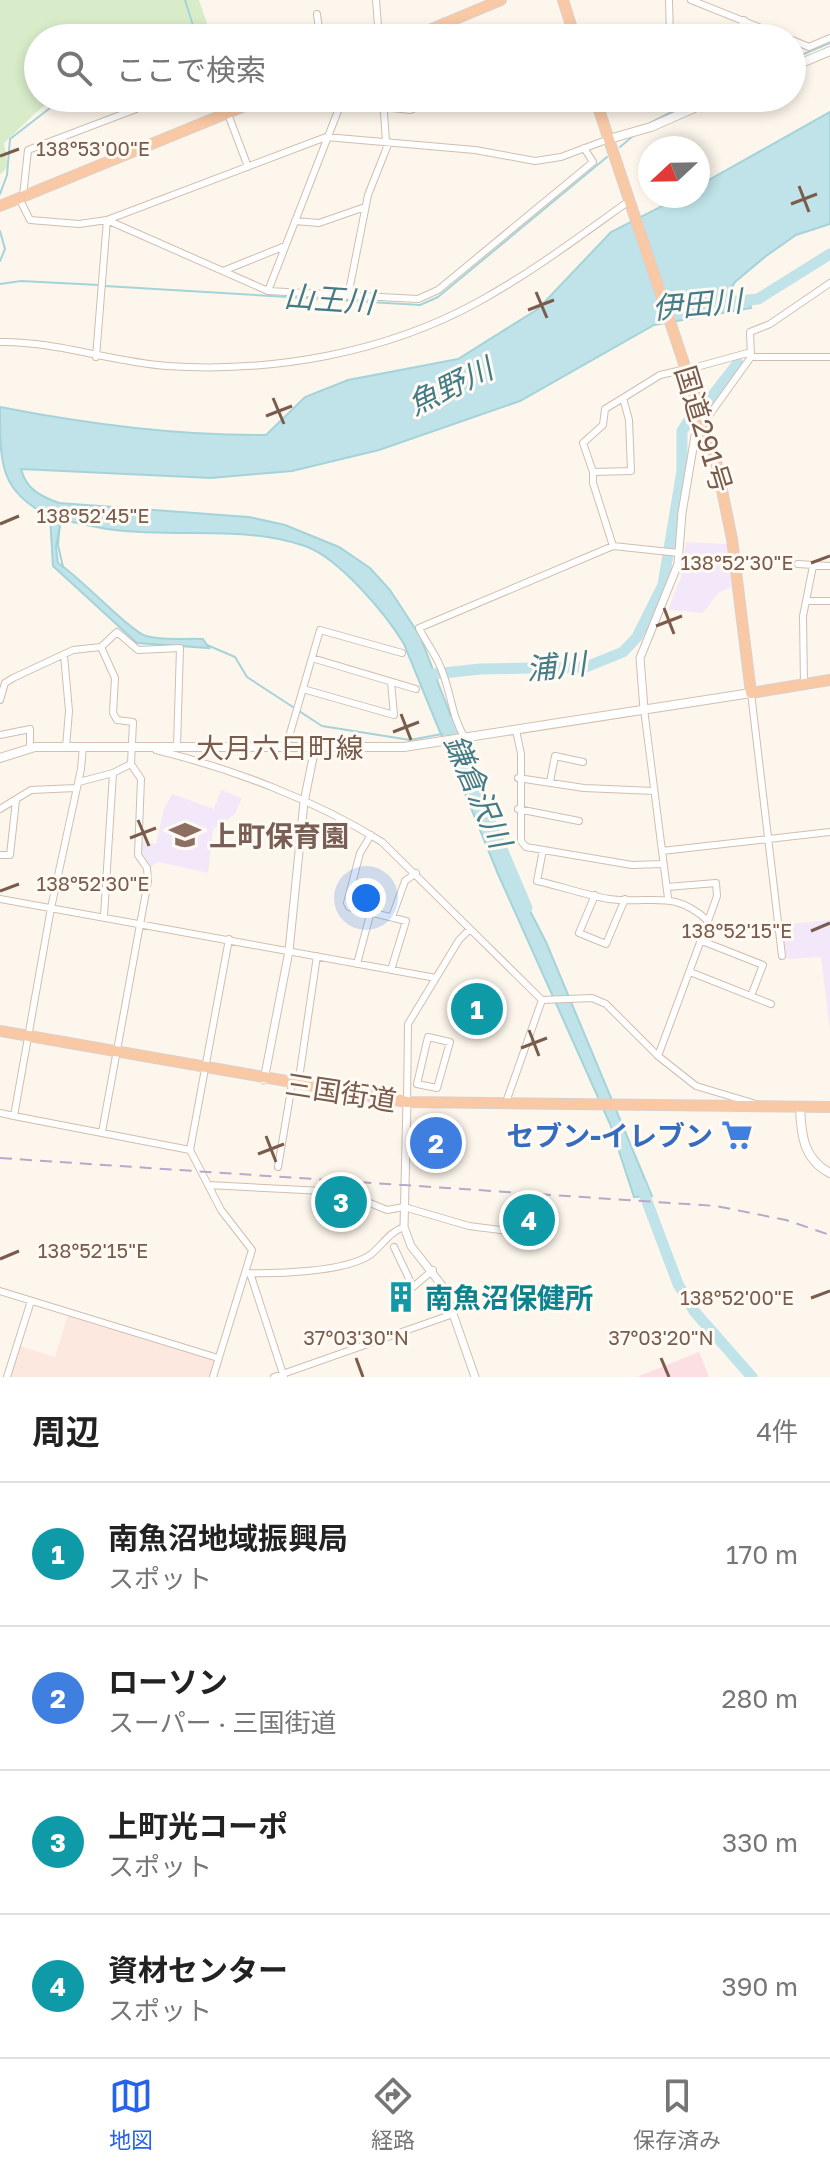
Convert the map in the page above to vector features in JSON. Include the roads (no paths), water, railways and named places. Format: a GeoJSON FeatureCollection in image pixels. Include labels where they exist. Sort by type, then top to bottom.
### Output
{"type":"FeatureCollection","features":[{"type":"Feature","properties":{"kind":"highway"},"geometry":{"type":"LineString","coordinates":[[444,24],[501,0]]}},
{"type":"Feature","properties":{"kind":"highway"},"geometry":{"type":"LineString","coordinates":[[566,0],[572,24]]}},
{"type":"Feature","properties":{"kind":"highway","name":"国道291号"},"geometry":{"type":"LineString","coordinates":[[600,112],[705,421],[729,517],[751,693]]}},
{"type":"Feature","properties":{"kind":"highway"},"geometry":{"type":"LineString","coordinates":[[0,206],[227,113]]}},
{"type":"Feature","properties":{"kind":"highway"},"geometry":{"type":"LineString","coordinates":[[751,693],[830,680]]}},
{"type":"Feature","properties":{"kind":"highway","name":"三国街道"},"geometry":{"type":"LineString","coordinates":[[0,1031],[264,1080],[407,1102],[621,1107],[830,1107]]}},
{"type":"Feature","properties":{"kind":"main road"},"geometry":{"type":"LineString","coordinates":[[806,61],[830,51]]}},
{"type":"Feature","properties":{"kind":"main road"},"geometry":{"type":"LineString","coordinates":[[609,139],[651,127],[685,112]]}},
{"type":"Feature","properties":{"kind":"main road","name":"大月六日町線"},"geometry":{"type":"LineString","coordinates":[[0,758],[30,747],[393,747],[751,693]]}},
{"type":"Feature","properties":{"kind":"main road"},"geometry":{"type":"LineString","coordinates":[[800,1107],[806,1150],[818,1166],[830,1173]]}},
{"type":"Feature","properties":{"kind":"street"},"geometry":{"type":"LineString","coordinates":[[376,0],[378,24]]}},
{"type":"Feature","properties":{"kind":"street"},"geometry":{"type":"LineString","coordinates":[[669,0],[670,24]]}},
{"type":"Feature","properties":{"kind":"street"},"geometry":{"type":"LineString","coordinates":[[691,0],[753,24]]}},
{"type":"Feature","properties":{"kind":"street"},"geometry":{"type":"LineString","coordinates":[[317,14],[318,24]]}},
{"type":"Feature","properties":{"kind":"street"},"geometry":{"type":"LineString","coordinates":[[742,24],[744,20]]}},
{"type":"Feature","properties":{"kind":"street"},"geometry":{"type":"LineString","coordinates":[[806,46],[830,38]]}},
{"type":"Feature","properties":{"kind":"street"},"geometry":{"type":"LineString","coordinates":[[128,112],[28,150],[21,197],[30,220],[79,224],[107,220],[326,137],[475,150],[535,161],[561,157],[609,139]]}},
{"type":"Feature","properties":{"kind":"street"},"geometry":{"type":"LineString","coordinates":[[268,291],[337,112]]}},
{"type":"Feature","properties":{"kind":"street"},"geometry":{"type":"LineString","coordinates":[[348,296],[365,206],[387,142],[384,112]]}},
{"type":"Feature","properties":{"kind":"street"},"geometry":{"type":"LineString","coordinates":[[227,113],[248,167]]}},
{"type":"Feature","properties":{"kind":"street"},"geometry":{"type":"LineString","coordinates":[[107,220],[268,291],[418,299],[438,290],[593,162],[584,148]]}},
{"type":"Feature","properties":{"kind":"street"},"geometry":{"type":"LineString","coordinates":[[0,342],[41,344],[96,357],[208,368],[262,366],[376,344],[476,304],[630,203]]}},
{"type":"Feature","properties":{"kind":"street"},"geometry":{"type":"LineString","coordinates":[[295,221],[319,223],[365,206]]}},
{"type":"Feature","properties":{"kind":"street"},"geometry":{"type":"LineString","coordinates":[[96,357],[107,220]]}},
{"type":"Feature","properties":{"kind":"street"},"geometry":{"type":"LineString","coordinates":[[223,271],[285,246]]}},
{"type":"Feature","properties":{"kind":"street"},"geometry":{"type":"LineString","coordinates":[[668,898],[640,658],[672,580],[679,553],[696,430],[751,354],[750,332],[770,324],[830,283]]}},
{"type":"Feature","properties":{"kind":"street"},"geometry":{"type":"LineString","coordinates":[[693,368],[751,354],[830,357]]}},
{"type":"Feature","properties":{"kind":"street"},"geometry":{"type":"LineString","coordinates":[[613,546],[583,443],[603,425],[605,409],[660,375],[682,370]]}},
{"type":"Feature","properties":{"kind":"street"},"geometry":{"type":"LineString","coordinates":[[593,472],[631,471],[629,420],[623,398]]}},
{"type":"Feature","properties":{"kind":"street"},"geometry":{"type":"LineString","coordinates":[[465,738],[457,725],[440,664],[430,654],[419,628],[613,546],[679,553]]}},
{"type":"Feature","properties":{"kind":"street"},"geometry":{"type":"LineString","coordinates":[[798,564],[830,566]]}},
{"type":"Feature","properties":{"kind":"street"},"geometry":{"type":"LineString","coordinates":[[804,685],[806,601],[813,566]]}},
{"type":"Feature","properties":{"kind":"street"},"geometry":{"type":"LineString","coordinates":[[806,601],[830,601]]}},
{"type":"Feature","properties":{"kind":"street"},"geometry":{"type":"LineString","coordinates":[[286,747],[320,630],[402,653]]}},
{"type":"Feature","properties":{"kind":"street"},"geometry":{"type":"LineString","coordinates":[[0,700],[2,684],[85,647],[101,647],[117,632],[138,650],[180,648],[177,746]]}},
{"type":"Feature","properties":{"kind":"street"},"geometry":{"type":"LineString","coordinates":[[101,647],[115,678],[113,713],[117,720],[133,722],[131,764],[141,779],[138,855],[147,868],[148,881],[102,1132]]}},
{"type":"Feature","properties":{"kind":"street"},"geometry":{"type":"LineString","coordinates":[[64,655],[69,711],[66,747]]}},
{"type":"Feature","properties":{"kind":"street"},"geometry":{"type":"LineString","coordinates":[[312,658],[416,689]]}},
{"type":"Feature","properties":{"kind":"street"},"geometry":{"type":"LineString","coordinates":[[303,689],[394,715],[391,682]]}},
{"type":"Feature","properties":{"kind":"street"},"geometry":{"type":"LineString","coordinates":[[751,693],[782,956]]}},
{"type":"Feature","properties":{"kind":"street"},"geometry":{"type":"LineString","coordinates":[[0,735],[30,729],[30,747]]}},
{"type":"Feature","properties":{"kind":"street"},"geometry":{"type":"LineString","coordinates":[[516,730],[521,754],[518,809],[521,841],[526,847],[632,865],[663,864]]}},
{"type":"Feature","properties":{"kind":"street"},"geometry":{"type":"LineString","coordinates":[[14,1116],[83,746]]}},
{"type":"Feature","properties":{"kind":"street"},"geometry":{"type":"LineString","coordinates":[[145,747],[304,802],[371,835],[416,873],[542,1000],[592,998],[606,1004],[658,1056],[696,1086],[741,1097],[760,1107]]}},
{"type":"Feature","properties":{"kind":"street"},"geometry":{"type":"LineString","coordinates":[[264,1080],[289,951],[304,802],[315,748]]}},
{"type":"Feature","properties":{"kind":"street"},"geometry":{"type":"LineString","coordinates":[[550,782],[555,756],[583,762]]}},
{"type":"Feature","properties":{"kind":"street"},"geometry":{"type":"LineString","coordinates":[[0,809],[41,788],[95,781],[131,764]]}},
{"type":"Feature","properties":{"kind":"street"},"geometry":{"type":"LineString","coordinates":[[104,916],[113,773]]}},
{"type":"Feature","properties":{"kind":"street"},"geometry":{"type":"LineString","coordinates":[[518,778],[584,788],[654,791]]}},
{"type":"Feature","properties":{"kind":"street"},"geometry":{"type":"LineString","coordinates":[[0,855],[10,855],[16,800]]}},
{"type":"Feature","properties":{"kind":"street"},"geometry":{"type":"LineString","coordinates":[[518,809],[579,821]]}},
{"type":"Feature","properties":{"kind":"street"},"geometry":{"type":"LineString","coordinates":[[662,851],[830,832]]}},
{"type":"Feature","properties":{"kind":"street"},"geometry":{"type":"LineString","coordinates":[[371,835],[360,853],[347,903],[349,907],[406,921],[391,970]]}},
{"type":"Feature","properties":{"kind":"street"},"geometry":{"type":"LineString","coordinates":[[543,850],[537,881],[625,899],[668,898],[690,906],[708,921]]}},
{"type":"Feature","properties":{"kind":"street"},"geometry":{"type":"LineString","coordinates":[[392,917],[405,881],[416,873]]}},
{"type":"Feature","properties":{"kind":"street"},"geometry":{"type":"LineString","coordinates":[[658,1056],[717,896],[716,883],[667,887]]}},
{"type":"Feature","properties":{"kind":"street"},"geometry":{"type":"LineString","coordinates":[[595,895],[579,933],[606,944],[625,899]]}},
{"type":"Feature","properties":{"kind":"street"},"geometry":{"type":"LineString","coordinates":[[0,899],[141,922],[436,978]]}},
{"type":"Feature","properties":{"kind":"street"},"geometry":{"type":"LineString","coordinates":[[357,964],[371,911]]}},
{"type":"Feature","properties":{"kind":"street"},"geometry":{"type":"LineString","coordinates":[[470,929],[408,1024],[404,1227],[411,1246],[433,1270],[453,1314],[475,1377]]}},
{"type":"Feature","properties":{"kind":"street"},"geometry":{"type":"LineString","coordinates":[[213,1377],[248,1273],[252,1250],[221,1210],[190,1150],[229,939]]}},
{"type":"Feature","properties":{"kind":"street"},"geometry":{"type":"LineString","coordinates":[[702,941],[763,965],[751,996]]}},
{"type":"Feature","properties":{"kind":"street"},"geometry":{"type":"LineString","coordinates":[[278,1167],[317,956]]}},
{"type":"Feature","properties":{"kind":"street"},"geometry":{"type":"LineString","coordinates":[[690,972],[771,1004]]}},
{"type":"Feature","properties":{"kind":"street"},"geometry":{"type":"LineString","coordinates":[[505,1105],[542,1000]]}},
{"type":"Feature","properties":{"kind":"street"},"geometry":{"type":"LineString","coordinates":[[428,1037],[450,1042],[437,1088],[417,1084],[423,1060],[428,1037]]}},
{"type":"Feature","properties":{"kind":"street"},"geometry":{"type":"LineString","coordinates":[[406,1056],[423,1060]]}},
{"type":"Feature","properties":{"kind":"street"},"geometry":{"type":"LineString","coordinates":[[0,1113],[190,1150]]}},
{"type":"Feature","properties":{"kind":"street"},"geometry":{"type":"LineString","coordinates":[[208,1185],[343,1192],[387,1210],[404,1207],[469,1226],[540,1235]]}},
{"type":"Feature","properties":{"kind":"street"},"geometry":{"type":"LineString","coordinates":[[248,1273],[286,1273],[352,1263],[369,1255],[404,1227]]}},
{"type":"Feature","properties":{"kind":"street"},"geometry":{"type":"LineString","coordinates":[[394,1247],[413,1287],[433,1270]]}},
{"type":"Feature","properties":{"kind":"street"},"geometry":{"type":"LineString","coordinates":[[248,1273],[283,1375]]}},
{"type":"Feature","properties":{"kind":"street"},"geometry":{"type":"LineString","coordinates":[[0,1291],[218,1358]]}},
{"type":"Feature","properties":{"kind":"street"},"geometry":{"type":"LineString","coordinates":[[7,1377],[31,1301]]}},
{"type":"Feature","properties":{"kind":"street"},"geometry":{"type":"LineString","coordinates":[[274,1377],[453,1314]]}},
{"type":"Feature","properties":{"kind":"water","name":"魚野川"},"geometry":{"type":"Polygon","coordinates":[[[830,112],[830,224],[796,235],[766,256],[735,282],[720,307],[750,304],[751,308],[654,325],[520,401],[379,450],[292,471],[211,478],[21,469],[26,482],[35,491],[59,503],[249,517],[285,525],[339,547],[370,568],[390,590],[420,636],[452,719],[461,754],[509,870],[546,942],[652,1196],[634,1197],[610,1124],[498,874],[404,644],[386,618],[347,574],[305,546],[258,536],[139,532],[61,520],[56,547],[58,563],[117,615],[146,636],[203,639],[209,648],[137,643],[53,566],[50,517],[21,497],[6,474],[1,446],[0,407],[132,428],[266,435],[305,397],[348,380],[458,359],[538,309],[611,232],[658,208],[710,208],[710,179],[830,112]]]}},
{"type":"Feature","properties":{"kind":"waterway"},"geometry":{"type":"LineString","coordinates":[[185,0],[193,24]]}},
{"type":"Feature","properties":{"kind":"waterway","name":"山王川"},"geometry":{"type":"LineString","coordinates":[[806,53],[830,43]]}},
{"type":"Feature","properties":{"kind":"waterway"},"geometry":{"type":"LineString","coordinates":[[0,194],[7,175],[10,139],[45,112]]}},
{"type":"Feature","properties":{"kind":"waterway","name":"山王川"},"geometry":{"type":"LineString","coordinates":[[650,123],[672,112]]}},
{"type":"Feature","properties":{"kind":"waterway","name":"山王川"},"geometry":{"type":"LineString","coordinates":[[620,147],[632,137]]}},
{"type":"Feature","properties":{"kind":"waterway","name":"山王川"},"geometry":{"type":"LineString","coordinates":[[105,286],[420,305],[438,297],[607,157]]}},
{"type":"Feature","properties":{"kind":"waterway"},"geometry":{"type":"LineString","coordinates":[[0,231],[5,249],[0,261]]}},
{"type":"Feature","properties":{"kind":"waterway","name":"伊田川"},"geometry":{"type":"LineString","coordinates":[[707,304],[758,299],[830,254]]}},
{"type":"Feature","properties":{"kind":"waterway","name":"山王川"},"geometry":{"type":"LineString","coordinates":[[0,284],[21,281],[99,285]]}},
{"type":"Feature","properties":{"kind":"waterway","name":"浦川"},"geometry":{"type":"LineString","coordinates":[[706,404],[738,363]]}},
{"type":"Feature","properties":{"kind":"waterway","name":"浦川"},"geometry":{"type":"LineString","coordinates":[[425,675],[480,669],[586,667],[623,652],[637,637],[663,585],[682,471],[682,431],[693,414]]}},
{"type":"Feature","properties":{"kind":"waterway"},"geometry":{"type":"LineString","coordinates":[[60,522],[58,545],[63,567]]}},
{"type":"Feature","properties":{"kind":"waterway"},"geometry":{"type":"LineString","coordinates":[[207,645],[235,657],[247,677],[322,726],[410,740],[442,734]]}},
{"type":"Feature","properties":{"kind":"waterway","name":"鎌倉沢川"},"geometry":{"type":"LineString","coordinates":[[448,721],[527,908]]}},
{"type":"Feature","properties":{"kind":"waterway","name":"鎌倉沢川"},"geometry":{"type":"LineString","coordinates":[[640,1183],[678,1284],[694,1311],[752,1377]]}},
{"type":"Feature","properties":{"kind":"railway"},"geometry":{"type":"LineString","coordinates":[[0,1158],[716,1206],[786,1220],[830,1235]]}},
{"type":"Feature","properties":{"kind":"place","name":"上町保育園"},"geometry":{"type":"Point","coordinates":[185,835]}},
{"type":"Feature","properties":{"kind":"place","name":"南魚沼地域振興局"},"geometry":{"type":"Point","coordinates":[477,1009]}},
{"type":"Feature","properties":{"kind":"place","name":"セブン-イレブン"},"geometry":{"type":"Point","coordinates":[737,1135]}},
{"type":"Feature","properties":{"kind":"place","name":"ローソン"},"geometry":{"type":"Point","coordinates":[436,1143]}},
{"type":"Feature","properties":{"kind":"place","name":"上町光コーポ"},"geometry":{"type":"Point","coordinates":[341,1202]}},
{"type":"Feature","properties":{"kind":"place","name":"資材センター"},"geometry":{"type":"Point","coordinates":[529,1220]}},
{"type":"Feature","properties":{"kind":"place","name":"南魚沼保健所"},"geometry":{"type":"Point","coordinates":[401,1297]}}]}
